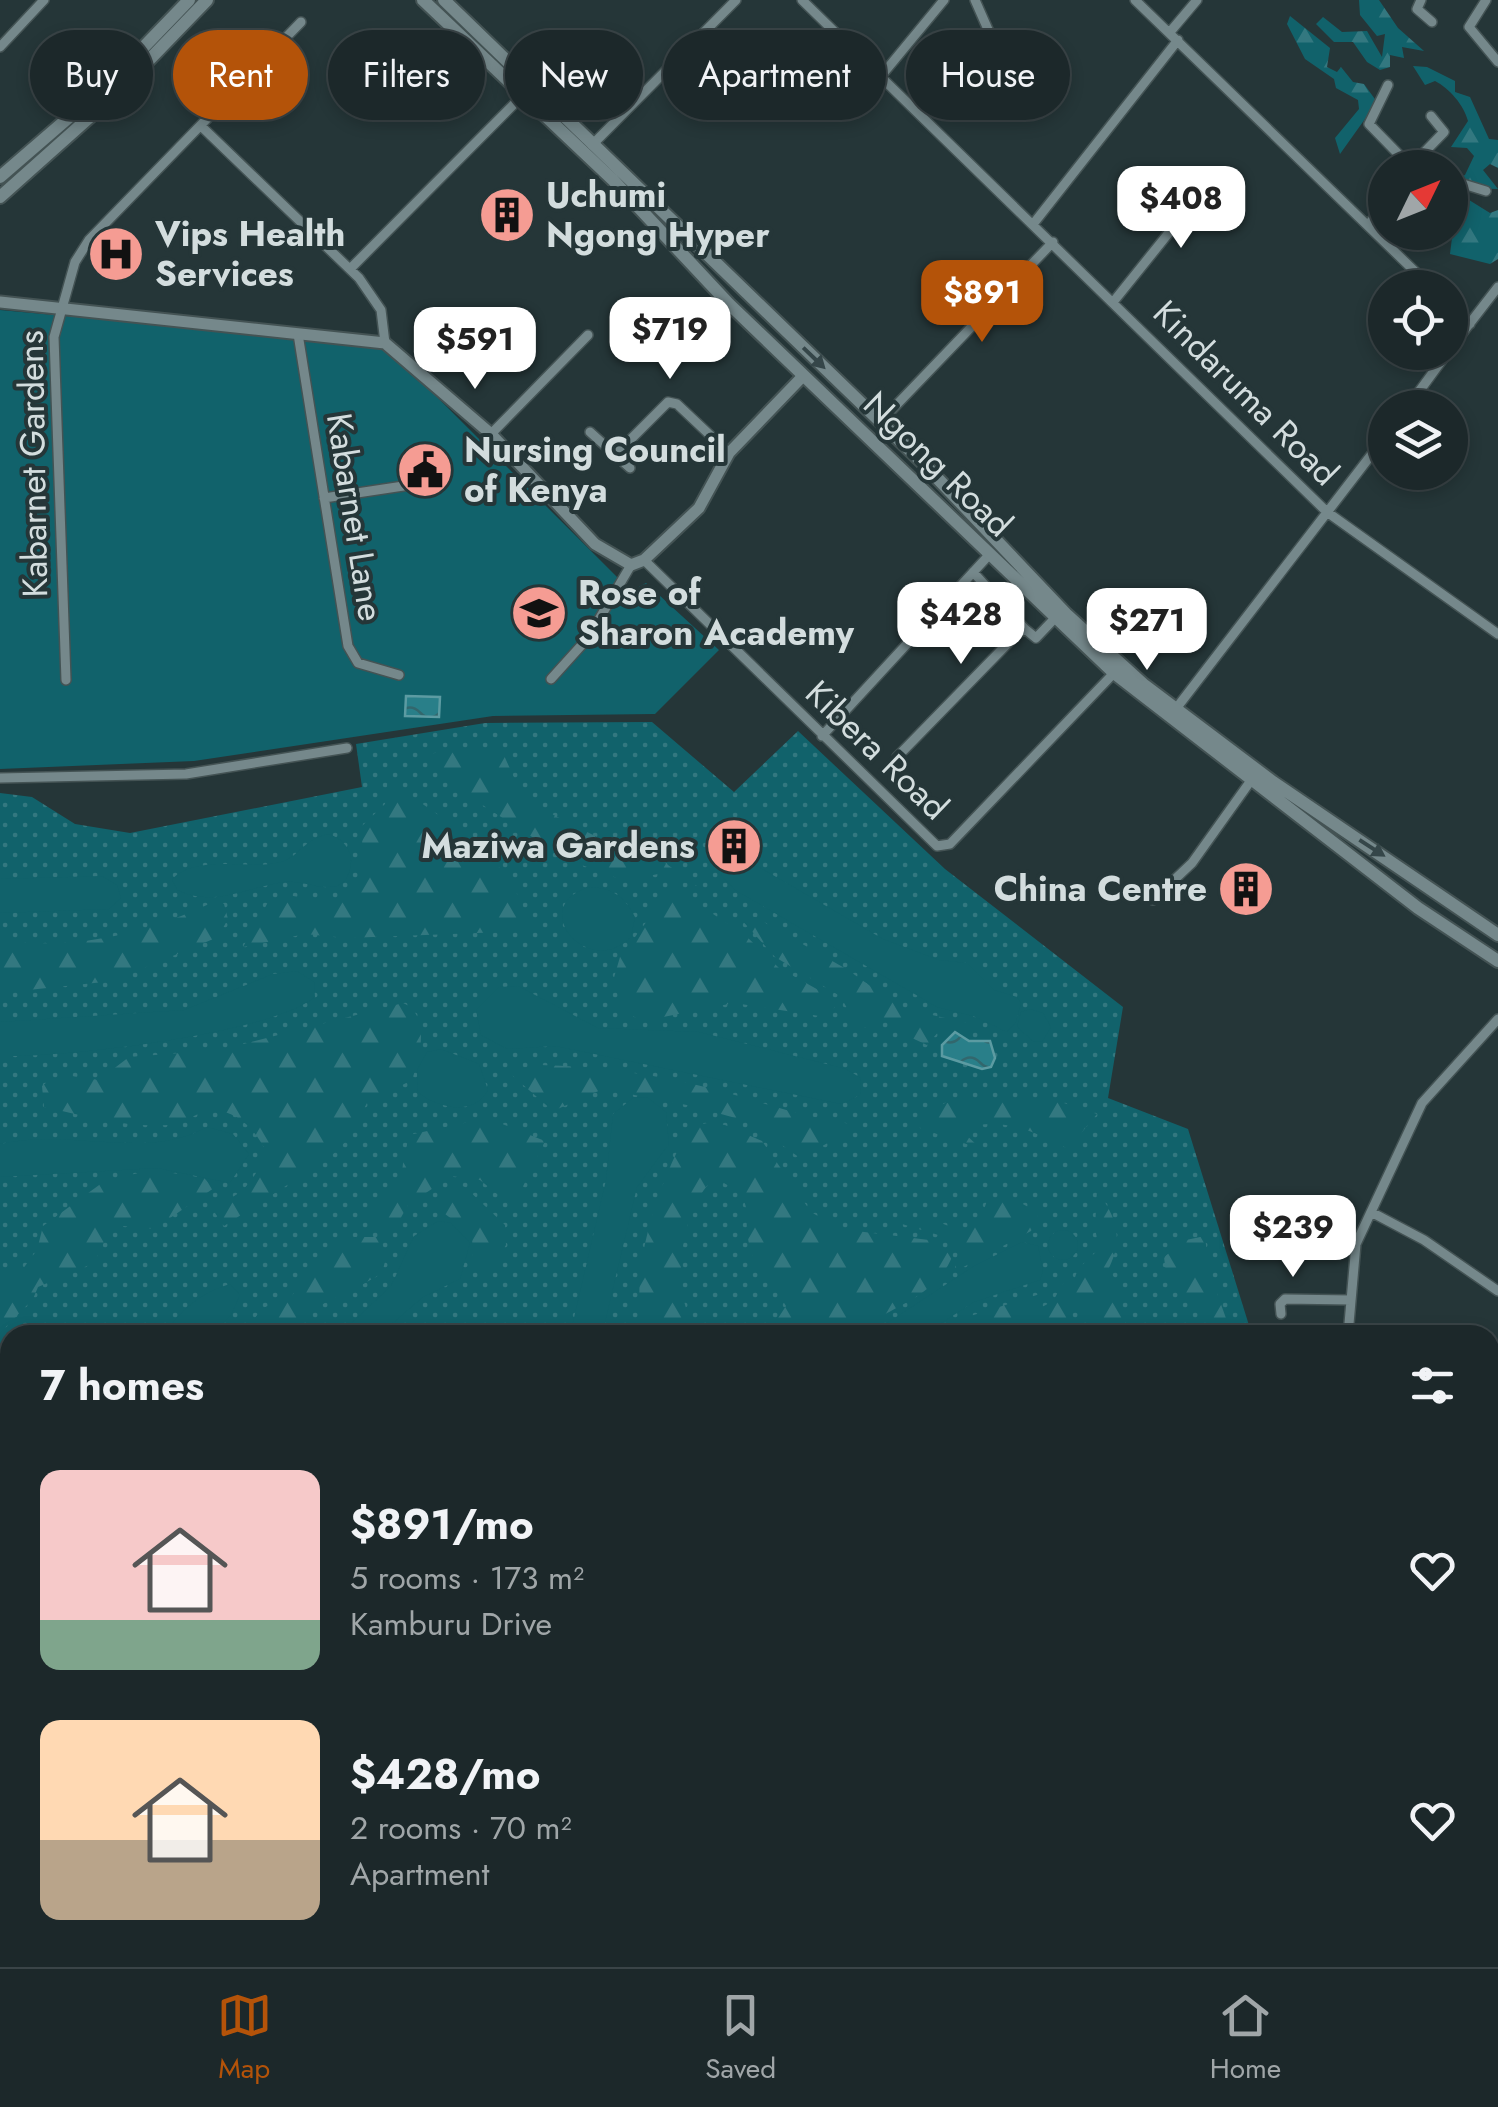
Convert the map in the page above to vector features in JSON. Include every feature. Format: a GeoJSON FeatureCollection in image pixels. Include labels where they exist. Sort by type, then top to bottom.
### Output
{"type":"FeatureCollection","features":[{"type":"Feature","properties":{"kind":"main road"},"geometry":{"type":"LineString","coordinates":[[0,177],[111,81],[189,0]]}},
{"type":"Feature","properties":{"kind":"main road"},"geometry":{"type":"LineString","coordinates":[[0,197],[120,90],[208,0]]}},
{"type":"Feature","properties":{"kind":"main road","name":"Ngong Road"},"geometry":{"type":"LineString","coordinates":[[424,0],[505,79]]}},
{"type":"Feature","properties":{"kind":"main road","name":"Ngong Road"},"geometry":{"type":"LineString","coordinates":[[444,0],[922,462],[1066,614],[1175,710],[1498,935]]}},
{"type":"Feature","properties":{"kind":"main road","name":"Ngong Road"},"geometry":{"type":"LineString","coordinates":[[548,120],[613,180],[728,304],[1114,673],[1435,918],[1498,961]]}},
{"type":"Feature","properties":{"kind":"main road"},"geometry":{"type":"LineString","coordinates":[[728,304],[730,289],[744,290]]}},
{"type":"Feature","properties":{"kind":"main road"},"geometry":{"type":"LineString","coordinates":[[906,475],[920,478],[924,472],[922,462]]}},
{"type":"Feature","properties":{"kind":"main road"},"geometry":{"type":"LineString","coordinates":[[1435,918],[1430,902],[1442,896]]}},
{"type":"Feature","properties":{"kind":"street"},"geometry":{"type":"LineString","coordinates":[[0,46],[44,0]]}},
{"type":"Feature","properties":{"kind":"street"},"geometry":{"type":"LineString","coordinates":[[592,145],[736,0]]}},
{"type":"Feature","properties":{"kind":"street","name":"Kindaruma Road"},"geometry":{"type":"LineString","coordinates":[[802,0],[834,30]]}},
{"type":"Feature","properties":{"kind":"street"},"geometry":{"type":"LineString","coordinates":[[886,69],[944,0]]}},
{"type":"Feature","properties":{"kind":"street"},"geometry":{"type":"LineString","coordinates":[[975,0],[988,30]]}},
{"type":"Feature","properties":{"kind":"street"},"geometry":{"type":"LineString","coordinates":[[1135,0],[1368,225]]}},
{"type":"Feature","properties":{"kind":"street"},"geometry":{"type":"LineString","coordinates":[[1170,32],[1196,0]]}},
{"type":"Feature","properties":{"kind":"street"},"geometry":{"type":"LineString","coordinates":[[1420,0],[1417,8],[1432,22]]}},
{"type":"Feature","properties":{"kind":"street"},"geometry":{"type":"LineString","coordinates":[[1486,0],[1468,27],[1498,62]]}},
{"type":"Feature","properties":{"kind":"street","name":"Kabarnet Gardens"},"geometry":{"type":"LineString","coordinates":[[66,680],[54,384],[59,308],[75,262],[90,240],[300,22]]}},
{"type":"Feature","properties":{"kind":"street"},"geometry":{"type":"LineString","coordinates":[[1034,223],[1178,40]]}},
{"type":"Feature","properties":{"kind":"street","name":"Kindaruma Road"},"geometry":{"type":"LineString","coordinates":[[886,78],[1327,512],[1498,634]]}},
{"type":"Feature","properties":{"kind":"street"},"geometry":{"type":"LineString","coordinates":[[1388,85],[1369,124],[1396,150]]}},
{"type":"Feature","properties":{"kind":"street"},"geometry":{"type":"LineString","coordinates":[[350,269],[505,113]]}},
{"type":"Feature","properties":{"kind":"street"},"geometry":{"type":"LineString","coordinates":[[1429,150],[1444,132],[1431,116]]}},
{"type":"Feature","properties":{"kind":"street"},"geometry":{"type":"LineString","coordinates":[[200,126],[350,269],[381,310],[386,343]]}},
{"type":"Feature","properties":{"kind":"street"},"geometry":{"type":"LineString","coordinates":[[1114,301],[1196,199],[1225,172]]}},
{"type":"Feature","properties":{"kind":"street"},"geometry":{"type":"LineString","coordinates":[[1468,185],[1486,190]]}},
{"type":"Feature","properties":{"kind":"street"},"geometry":{"type":"LineString","coordinates":[[880,422],[1053,242]]}},
{"type":"Feature","properties":{"kind":"street"},"geometry":{"type":"LineString","coordinates":[[1393,250],[1414,270]]}},
{"type":"Feature","properties":{"kind":"street"},"geometry":{"type":"LineString","coordinates":[[1468,327],[1498,288]]}},
{"type":"Feature","properties":{"kind":"street"},"geometry":{"type":"LineString","coordinates":[[0,302],[386,343],[491,434],[595,544],[637,562]]}},
{"type":"Feature","properties":{"kind":"street","name":"Kabarnet Lane"},"geometry":{"type":"LineString","coordinates":[[298,334],[348,646],[358,663],[399,675]]}},
{"type":"Feature","properties":{"kind":"street"},"geometry":{"type":"LineString","coordinates":[[491,434],[588,335]]}},
{"type":"Feature","properties":{"kind":"street"},"geometry":{"type":"LineString","coordinates":[[551,679],[591,634],[637,562],[699,508],[730,453],[802,376]]}},
{"type":"Feature","properties":{"kind":"street"},"geometry":{"type":"LineString","coordinates":[[614,455],[668,402],[677,404],[730,453]]}},
{"type":"Feature","properties":{"kind":"street"},"geometry":{"type":"LineString","coordinates":[[590,432],[630,468]]}},
{"type":"Feature","properties":{"kind":"street"},"geometry":{"type":"LineString","coordinates":[[1175,710],[1368,459]]}},
{"type":"Feature","properties":{"kind":"street"},"geometry":{"type":"LineString","coordinates":[[324,498],[410,484]]}},
{"type":"Feature","properties":{"kind":"street"},"geometry":{"type":"LineString","coordinates":[[822,736],[990,555]]}},
{"type":"Feature","properties":{"kind":"street","name":"Kibera Road"},"geometry":{"type":"LineString","coordinates":[[637,562],[931,844],[946,846],[1114,673]]}},
{"type":"Feature","properties":{"kind":"street"},"geometry":{"type":"LineString","coordinates":[[973,572],[1036,638],[1056,617]]}},
{"type":"Feature","properties":{"kind":"street"},"geometry":{"type":"LineString","coordinates":[[897,757],[1026,629]]}},
{"type":"Feature","properties":{"kind":"street"},"geometry":{"type":"LineString","coordinates":[[0,778],[186,774],[347,748]]}},
{"type":"Feature","properties":{"kind":"street"},"geometry":{"type":"LineString","coordinates":[[1154,900],[1192,863],[1252,779]]}},
{"type":"Feature","properties":{"kind":"street"},"geometry":{"type":"LineString","coordinates":[[1349,1325],[1356,1244],[1422,1104],[1474,1040],[1498,1018]]}},
{"type":"Feature","properties":{"kind":"street"},"geometry":{"type":"LineString","coordinates":[[1372,1212],[1424,1240],[1498,1291]]}},
{"type":"Feature","properties":{"kind":"street"},"geometry":{"type":"LineString","coordinates":[[1281,1314],[1280,1304],[1285,1300],[1351,1300]]}},
{"type":"Feature","properties":{"kind":"green space"},"geometry":{"type":"Polygon","coordinates":[[[1359,0],[1379,0],[1398,28],[1424,51],[1402,47],[1404,58],[1390,55],[1390,67],[1380,70],[1367,62],[1353,42],[1334,42],[1316,24],[1323,17],[1342,32],[1367,31],[1382,57],[1385,34],[1377,36],[1360,15],[1359,0]]]}},
{"type":"Feature","properties":{"kind":"green space"},"geometry":{"type":"Polygon","coordinates":[[[1290,16],[1330,48],[1327,67],[1337,72],[1341,67],[1353,82],[1364,84],[1377,102],[1340,154],[1335,138],[1359,109],[1358,100],[1336,88],[1334,79],[1305,59],[1287,24],[1290,16]]]}},
{"type":"Feature","properties":{"kind":"green space"},"geometry":{"type":"Polygon","coordinates":[[[1413,66],[1427,67],[1455,81],[1455,92],[1470,97],[1489,139],[1498,140],[1498,168],[1490,164],[1483,170],[1498,189],[1468,188],[1468,169],[1474,156],[1467,148],[1451,147],[1468,121],[1463,109],[1435,81],[1425,85],[1413,66]]]}},
{"type":"Feature","properties":{"kind":"green space"},"geometry":{"type":"Polygon","coordinates":[[[1468,199],[1490,213],[1498,210],[1498,259],[1490,264],[1450,254],[1450,250],[1468,250],[1468,199]]]}},
{"type":"Feature","properties":{"kind":"green space"},"geometry":{"type":"Polygon","coordinates":[[[0,310],[372,344],[391,351],[631,591],[646,583],[719,650],[655,714],[493,716],[194,761],[0,769],[0,310]]]}},
{"type":"Feature","properties":{"kind":"green space"},"geometry":{"type":"Polygon","coordinates":[[[652,722],[734,792],[798,731],[945,869],[1123,1007],[1108,1098],[1188,1129],[1249,1325],[0,1325],[0,793],[32,797],[75,824],[130,833],[362,787],[356,744],[485,723],[652,722]]]}},
{"type":"Feature","properties":{"kind":"green space"},"geometry":{"type":"Polygon","coordinates":[[[464,748],[502,751],[524,800],[601,839],[650,852],[697,886],[658,874],[625,881],[568,860],[453,786],[429,754],[464,748]]]}},
{"type":"Feature","properties":{"kind":"green space"},"geometry":{"type":"Polygon","coordinates":[[[388,780],[486,848],[520,898],[531,931],[347,938],[305,934],[243,947],[267,904],[293,896],[330,902],[360,886],[363,825],[385,804],[388,780]]]}},
{"type":"Feature","properties":{"kind":"green space"},"geometry":{"type":"Polygon","coordinates":[[[329,834],[347,847],[351,859],[349,874],[337,886],[284,882],[204,897],[177,890],[172,879],[196,867],[281,862],[329,834]]]}},
{"type":"Feature","properties":{"kind":"green space"},"geometry":{"type":"Polygon","coordinates":[[[734,859],[759,867],[883,939],[939,960],[967,963],[994,990],[1017,997],[1021,1003],[1016,1022],[1007,1032],[973,1016],[937,1007],[735,890],[721,875],[725,863],[734,859]]]}},
{"type":"Feature","properties":{"kind":"green space"},"geometry":{"type":"Polygon","coordinates":[[[102,876],[117,885],[121,898],[109,909],[0,913],[0,879],[102,876]]]}},
{"type":"Feature","properties":{"kind":"green space"},"geometry":{"type":"Polygon","coordinates":[[[590,887],[617,895],[635,917],[631,937],[614,948],[597,950],[582,945],[563,922],[563,909],[571,896],[590,887]]]}},
{"type":"Feature","properties":{"kind":"green space"},"geometry":{"type":"Polygon","coordinates":[[[678,891],[745,935],[779,968],[831,997],[835,1007],[826,1017],[734,1003],[643,1021],[624,1012],[613,981],[620,957],[668,893],[678,891]]]}},
{"type":"Feature","properties":{"kind":"green space"},"geometry":{"type":"Polygon","coordinates":[[[213,902],[224,904],[228,919],[218,937],[113,981],[0,993],[0,940],[55,943],[109,937],[162,923],[213,902]]]}},
{"type":"Feature","properties":{"kind":"green space"},"geometry":{"type":"Polygon","coordinates":[[[739,917],[755,917],[848,970],[901,1008],[972,1024],[971,1034],[940,1030],[927,1045],[899,1032],[889,1019],[874,1028],[858,1027],[840,996],[775,957],[739,917]]]}},
{"type":"Feature","properties":{"kind":"green space"},"geometry":{"type":"Polygon","coordinates":[[[297,971],[314,982],[315,997],[256,1022],[115,1048],[0,1056],[0,1022],[184,1010],[273,974],[297,971]]]}},
{"type":"Feature","properties":{"kind":"green space"},"geometry":{"type":"Polygon","coordinates":[[[518,986],[598,1028],[699,1032],[846,1069],[861,1078],[860,1095],[841,1104],[555,1046],[507,1049],[481,1035],[476,1010],[499,987],[518,986]]]}},
{"type":"Feature","properties":{"kind":"green space"},"geometry":{"type":"Polygon","coordinates":[[[403,1003],[412,1009],[420,1026],[420,1048],[412,1080],[367,1103],[348,1139],[329,1158],[224,1226],[215,1213],[223,1201],[250,1182],[266,1151],[242,1120],[212,1110],[176,1124],[138,1125],[44,1107],[42,1086],[51,1079],[71,1076],[99,1080],[129,1057],[220,1050],[403,1003]]]}},
{"type":"Feature","properties":{"kind":"green space"},"geometry":{"type":"Polygon","coordinates":[[[1030,1009],[1043,1013],[1051,1027],[1042,1042],[1033,1041],[1017,1027],[1021,1012],[1030,1009]]]}},
{"type":"Feature","properties":{"kind":"green space"},"geometry":{"type":"Polygon","coordinates":[[[441,1049],[479,1064],[488,1090],[474,1104],[446,1106],[418,1092],[417,1070],[427,1052],[441,1049]]]}},
{"type":"Feature","properties":{"kind":"green space"},"geometry":{"type":"Polygon","coordinates":[[[539,1065],[668,1079],[803,1115],[861,1125],[800,1158],[750,1122],[603,1089],[553,1111],[507,1071],[539,1065]]]}},
{"type":"Feature","properties":{"kind":"green space"},"geometry":{"type":"Polygon","coordinates":[[[634,1097],[648,1098],[666,1112],[669,1144],[637,1187],[604,1325],[572,1325],[606,1180],[613,1114],[634,1097]]]}},
{"type":"Feature","properties":{"kind":"green space"},"geometry":{"type":"Polygon","coordinates":[[[1055,1100],[1097,1114],[1068,1149],[1016,1127],[989,1124],[961,1130],[981,1149],[908,1124],[945,1103],[1055,1100]]]}},
{"type":"Feature","properties":{"kind":"green space"},"geometry":{"type":"Polygon","coordinates":[[[487,1118],[545,1141],[513,1207],[480,1180],[451,1176],[408,1205],[390,1237],[364,1214],[399,1185],[409,1135],[487,1118]]]}},
{"type":"Feature","properties":{"kind":"green space"},"geometry":{"type":"Polygon","coordinates":[[[707,1123],[725,1125],[762,1141],[811,1212],[840,1229],[937,1241],[952,1257],[944,1272],[922,1293],[867,1325],[774,1325],[786,1306],[754,1258],[744,1201],[715,1178],[696,1204],[684,1238],[683,1293],[696,1325],[645,1325],[639,1289],[649,1229],[669,1171],[691,1127],[707,1123]]]}},
{"type":"Feature","properties":{"kind":"green space"},"geometry":{"type":"Polygon","coordinates":[[[207,1127],[233,1134],[249,1154],[230,1183],[157,1168],[0,1177],[0,1144],[54,1139],[159,1142],[207,1127]]]}},
{"type":"Feature","properties":{"kind":"green space"},"geometry":{"type":"Polygon","coordinates":[[[153,1170],[204,1178],[214,1188],[154,1229],[112,1225],[94,1263],[38,1287],[33,1299],[8,1325],[0,1325],[0,1275],[22,1270],[37,1250],[43,1226],[106,1180],[153,1170]]]}},
{"type":"Feature","properties":{"kind":"green space"},"geometry":{"type":"Polygon","coordinates":[[[454,1184],[465,1187],[505,1225],[506,1245],[485,1278],[473,1269],[472,1234],[445,1214],[441,1203],[454,1184]]]}},
{"type":"Feature","properties":{"kind":"green space"},"geometry":{"type":"Polygon","coordinates":[[[1097,1190],[1116,1229],[1116,1248],[1108,1270],[1118,1282],[1125,1325],[1095,1325],[1090,1313],[1074,1304],[1065,1325],[1049,1320],[1046,1325],[953,1325],[1040,1294],[1042,1307],[1053,1301],[1065,1280],[1074,1280],[1078,1269],[1099,1249],[1095,1228],[1097,1190]]]}},
{"type":"Feature","properties":{"kind":"green space"},"geometry":{"type":"Polygon","coordinates":[[[987,1201],[1021,1203],[1039,1213],[1031,1231],[954,1272],[958,1254],[945,1237],[892,1221],[931,1219],[961,1231],[980,1220],[987,1201]]]}},
{"type":"Feature","properties":{"kind":"green space"},"geometry":{"type":"Polygon","coordinates":[[[438,1221],[451,1223],[470,1243],[460,1279],[423,1297],[391,1325],[350,1325],[391,1286],[414,1236],[438,1221]]]}},
{"type":"Feature","properties":{"kind":"green space"},"geometry":{"type":"Polygon","coordinates":[[[1063,1230],[1074,1234],[1078,1245],[1074,1256],[1063,1260],[1052,1256],[1048,1245],[1052,1234],[1063,1230]]]}},
{"type":"Feature","properties":{"kind":"green space"},"geometry":{"type":"Polygon","coordinates":[[[1205,1236],[1209,1271],[1228,1325],[1207,1325],[1192,1300],[1167,1281],[1164,1257],[1186,1240],[1205,1236]]]}},
{"type":"Feature","properties":{"kind":"green space"},"geometry":{"type":"Polygon","coordinates":[[[348,1237],[378,1237],[387,1254],[382,1273],[289,1325],[249,1325],[263,1308],[292,1296],[314,1259],[348,1237]]]}},
{"type":"Feature","properties":{"kind":"green space"},"geometry":{"type":"Polygon","coordinates":[[[1022,1242],[1038,1246],[1043,1271],[1040,1280],[974,1302],[938,1325],[884,1325],[974,1266],[1022,1242]]]}},
{"type":"Feature","properties":{"kind":"green space"},"geometry":{"type":"Polygon","coordinates":[[[230,1284],[240,1295],[231,1315],[221,1325],[171,1325],[192,1303],[230,1284]]]}},
{"type":"Feature","properties":{"kind":"water"},"geometry":{"type":"Polygon","coordinates":[[[406,696],[440,697],[439,717],[405,716],[406,696]]]}},
{"type":"Feature","properties":{"kind":"water"},"geometry":{"type":"Polygon","coordinates":[[[955,1032],[969,1041],[990,1041],[995,1058],[991,1067],[982,1069],[942,1056],[942,1045],[955,1032]]]}},
{"type":"Feature","properties":{"kind":"place","name":"Uchumi Ngong Hyper"},"geometry":{"type":"Point","coordinates":[507,215]}},
{"type":"Feature","properties":{"kind":"place","name":"Vips Health Services"},"geometry":{"type":"Point","coordinates":[116,254]}},
{"type":"Feature","properties":{"kind":"place","name":"Nursing Council of Kenya"},"geometry":{"type":"Point","coordinates":[425,470]}},
{"type":"Feature","properties":{"kind":"place","name":"Rose of Sharon Academy"},"geometry":{"type":"Point","coordinates":[539,613]}},
{"type":"Feature","properties":{"kind":"place","name":"Maziwa Gardens"},"geometry":{"type":"Point","coordinates":[734,846]}},
{"type":"Feature","properties":{"kind":"place","name":"China Centre"},"geometry":{"type":"Point","coordinates":[1246,889]}}]}
